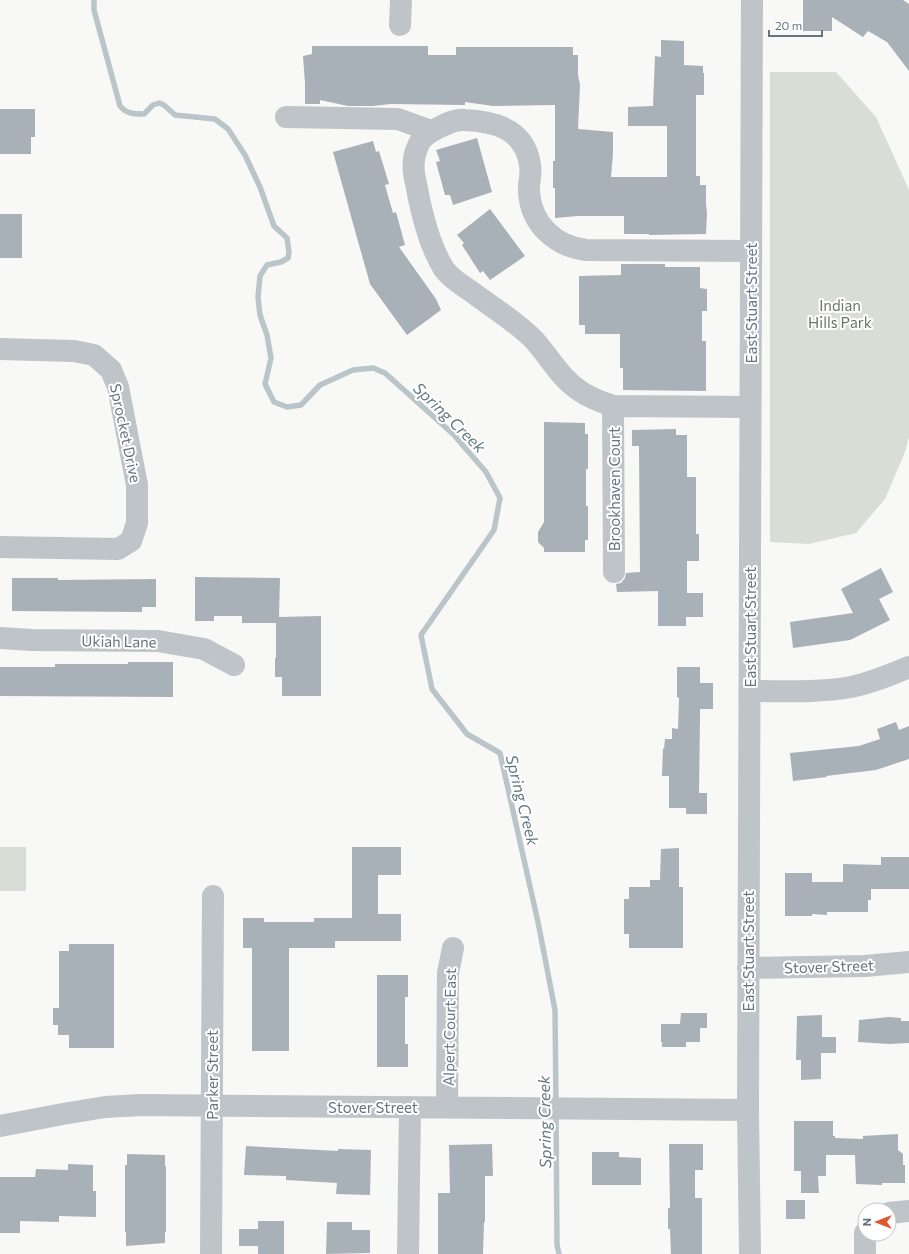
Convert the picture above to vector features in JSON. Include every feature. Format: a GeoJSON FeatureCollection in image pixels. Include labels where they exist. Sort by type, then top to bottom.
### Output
{"type":"FeatureCollection","features":[{"type":"Feature","properties":{"kind":"street"},"geometry":{"type":"LineString","coordinates":[[400,0],[400,25]]}},
{"type":"Feature","properties":{"kind":"street","name":"East Stuart Street"},"geometry":{"type":"LineString","coordinates":[[750,1254],[748,968],[752,0]]}},
{"type":"Feature","properties":{"kind":"street"},"geometry":{"type":"LineString","coordinates":[[286,117],[398,119],[431,131]]}},
{"type":"Feature","properties":{"kind":"street"},"geometry":{"type":"LineString","coordinates":[[750,407],[613,406],[597,401],[579,391],[566,380],[534,341],[518,325],[456,281],[445,270],[439,260],[430,237],[422,210],[414,173],[414,158],[421,140],[431,131],[446,123],[462,120],[494,123],[509,130],[517,136],[526,150],[531,166],[529,192],[532,209],[540,224],[548,234],[562,244],[586,250],[751,251]]}},
{"type":"Feature","properties":{"kind":"street","name":"Sprocket Drive"},"geometry":{"type":"LineString","coordinates":[[0,350],[74,351],[94,355],[111,370],[118,387],[137,486],[137,523],[130,541],[118,549],[0,547]]}},
{"type":"Feature","properties":{"kind":"street","name":"Brookhaven Court"},"geometry":{"type":"LineString","coordinates":[[613,406],[614,572]]}},
{"type":"Feature","properties":{"kind":"street","name":"Ukiah Lane"},"geometry":{"type":"LineString","coordinates":[[0,638],[32,640],[158,641],[204,649],[234,665]]}},
{"type":"Feature","properties":{"kind":"street"},"geometry":{"type":"LineString","coordinates":[[750,691],[815,691],[851,687],[885,677],[909,667]]}},
{"type":"Feature","properties":{"kind":"street","name":"Parker Street"},"geometry":{"type":"LineString","coordinates":[[211,1254],[213,896]]}},
{"type":"Feature","properties":{"kind":"street","name":"Alpert Court East"},"geometry":{"type":"LineString","coordinates":[[447,1107],[448,972],[453,948]]}},
{"type":"Feature","properties":{"kind":"street","name":"Stover Street"},"geometry":{"type":"LineString","coordinates":[[748,968],[865,966],[909,962]]}},
{"type":"Feature","properties":{"kind":"street","name":"Stover Street"},"geometry":{"type":"LineString","coordinates":[[0,1126],[105,1107],[141,1105],[748,1110]]}},
{"type":"Feature","properties":{"kind":"street"},"geometry":{"type":"LineString","coordinates":[[408,1254],[410,1107]]}},
{"type":"Feature","properties":{"kind":"street"},"geometry":{"type":"LineString","coordinates":[[897,1212],[909,1211]]}},
{"type":"Feature","properties":{"kind":"street"},"geometry":{"type":"LineString","coordinates":[[864,1254],[865,1242]]}},
{"type":"Feature","properties":{"kind":"green space","name":"Indian Hills Park"},"geometry":{"type":"Polygon","coordinates":[[[770,72],[836,72],[876,117],[909,190],[909,437],[905,452],[885,499],[856,533],[809,544],[770,542],[770,72]]]}},
{"type":"Feature","properties":{"kind":"green space"},"geometry":{"type":"Polygon","coordinates":[[[0,847],[26,847],[26,891],[0,891],[0,847]]]}},
{"type":"Feature","properties":{"kind":"building"},"geometry":{"type":"Polygon","coordinates":[[[803,0],[903,0],[909,4],[909,71],[887,42],[868,31],[863,37],[832,17],[832,31],[803,31],[803,0]]]}},
{"type":"Feature","properties":{"kind":"building"},"geometry":{"type":"Polygon","coordinates":[[[661,40],[684,41],[684,65],[703,66],[704,95],[696,95],[696,176],[700,176],[700,185],[706,185],[706,234],[624,234],[624,216],[578,216],[555,218],[553,161],[555,161],[555,105],[493,106],[465,102],[465,105],[391,104],[348,106],[320,100],[320,104],[305,104],[303,56],[312,54],[312,46],[428,46],[428,55],[456,55],[456,47],[573,47],[573,55],[578,55],[578,75],[580,85],[578,129],[613,132],[611,177],[667,177],[667,126],[628,126],[628,107],[653,106],[655,56],[661,57],[661,40]]]}},
{"type":"Feature","properties":{"kind":"building"},"geometry":{"type":"Polygon","coordinates":[[[0,109],[35,109],[35,137],[31,137],[31,154],[0,154],[0,109]]]}},
{"type":"Feature","properties":{"kind":"building"},"geometry":{"type":"Polygon","coordinates":[[[477,138],[492,192],[453,205],[450,195],[445,195],[436,162],[440,161],[436,150],[477,138]]]}},
{"type":"Feature","properties":{"kind":"building"},"geometry":{"type":"Polygon","coordinates":[[[373,141],[376,152],[379,151],[389,184],[385,185],[393,213],[396,212],[405,245],[399,247],[436,299],[441,310],[407,335],[370,284],[333,152],[373,141]]]}},
{"type":"Feature","properties":{"kind":"building"},"geometry":{"type":"Polygon","coordinates":[[[490,209],[525,256],[490,280],[483,271],[480,273],[462,245],[464,243],[457,235],[490,209]]]}},
{"type":"Feature","properties":{"kind":"building"},"geometry":{"type":"Polygon","coordinates":[[[0,214],[22,214],[22,258],[0,258],[0,214]]]}},
{"type":"Feature","properties":{"kind":"building"},"geometry":{"type":"Polygon","coordinates":[[[621,264],[665,264],[665,267],[700,267],[700,288],[707,289],[707,311],[702,311],[702,341],[706,341],[706,391],[623,390],[623,368],[620,368],[620,334],[585,334],[585,325],[579,325],[579,276],[621,275],[621,264]]]}},
{"type":"Feature","properties":{"kind":"building"},"geometry":{"type":"Polygon","coordinates":[[[544,422],[585,423],[585,434],[588,434],[586,506],[588,506],[588,540],[585,540],[585,552],[544,552],[544,548],[538,542],[538,532],[544,522],[544,422]]]}},
{"type":"Feature","properties":{"kind":"building"},"geometry":{"type":"Polygon","coordinates":[[[676,429],[676,435],[687,435],[687,477],[696,477],[696,534],[699,534],[699,561],[687,561],[687,593],[703,593],[703,617],[686,617],[686,626],[658,626],[658,591],[617,592],[616,584],[621,583],[625,578],[626,573],[640,572],[639,446],[632,446],[632,430],[676,429]]]}},
{"type":"Feature","properties":{"kind":"building"},"geometry":{"type":"Polygon","coordinates":[[[881,568],[893,592],[879,599],[890,620],[850,640],[793,648],[790,622],[853,613],[841,589],[881,568]]]}},
{"type":"Feature","properties":{"kind":"building"},"geometry":{"type":"Polygon","coordinates":[[[195,577],[280,578],[279,617],[321,616],[321,696],[282,696],[282,677],[275,677],[276,623],[242,623],[242,616],[214,616],[214,621],[195,621],[195,577]]]}},
{"type":"Feature","properties":{"kind":"building"},"geometry":{"type":"Polygon","coordinates":[[[12,578],[58,578],[58,580],[156,579],[156,607],[142,607],[142,612],[12,611],[12,578]]]}},
{"type":"Feature","properties":{"kind":"building"},"geometry":{"type":"Polygon","coordinates":[[[128,662],[173,662],[173,697],[0,696],[0,667],[55,667],[55,664],[128,664],[128,662]]]}},
{"type":"Feature","properties":{"kind":"building"},"geometry":{"type":"Polygon","coordinates":[[[677,667],[700,667],[700,683],[713,683],[713,709],[700,709],[699,793],[707,793],[707,814],[686,814],[686,808],[669,808],[669,776],[662,776],[663,748],[664,749],[665,739],[672,739],[672,728],[678,729],[679,698],[677,697],[677,667]]]}},
{"type":"Feature","properties":{"kind":"building"},"geometry":{"type":"Polygon","coordinates":[[[896,722],[899,730],[909,726],[909,759],[876,770],[793,781],[790,753],[859,746],[880,739],[877,729],[896,722]]]}},
{"type":"Feature","properties":{"kind":"building"},"geometry":{"type":"Polygon","coordinates":[[[352,847],[401,847],[401,875],[378,875],[378,914],[401,914],[401,941],[335,941],[335,948],[289,948],[289,1051],[252,1051],[252,948],[243,948],[243,918],[264,918],[264,922],[314,922],[314,918],[352,918],[352,847]]]}},
{"type":"Feature","properties":{"kind":"building"},"geometry":{"type":"Polygon","coordinates":[[[679,848],[679,887],[683,887],[683,948],[629,948],[629,934],[624,934],[624,899],[629,899],[629,887],[650,887],[650,880],[660,880],[661,849],[679,848]]]}},
{"type":"Feature","properties":{"kind":"building"},"geometry":{"type":"Polygon","coordinates":[[[881,857],[909,857],[909,889],[871,889],[871,900],[868,900],[868,912],[827,912],[827,915],[812,914],[812,916],[785,916],[785,873],[812,873],[812,882],[843,882],[843,864],[881,865],[881,857]]]}},
{"type":"Feature","properties":{"kind":"building"},"geometry":{"type":"Polygon","coordinates":[[[69,944],[114,944],[114,1048],[69,1048],[69,1035],[58,1035],[58,1025],[53,1025],[53,1008],[59,1008],[59,951],[69,951],[69,944]]]}},
{"type":"Feature","properties":{"kind":"building"},"geometry":{"type":"Polygon","coordinates":[[[377,975],[408,975],[408,997],[405,997],[405,1044],[408,1044],[408,1067],[377,1067],[377,975]]]}},
{"type":"Feature","properties":{"kind":"building"},"geometry":{"type":"Polygon","coordinates":[[[681,1013],[707,1013],[707,1028],[700,1028],[700,1042],[686,1042],[686,1047],[662,1047],[661,1024],[680,1024],[681,1013]]]}},
{"type":"Feature","properties":{"kind":"building"},"geometry":{"type":"Polygon","coordinates":[[[822,1015],[822,1037],[836,1037],[836,1053],[821,1053],[821,1079],[801,1080],[801,1060],[796,1060],[797,1016],[822,1015]]]}},
{"type":"Feature","properties":{"kind":"building"},"geometry":{"type":"Polygon","coordinates":[[[889,1017],[901,1018],[901,1021],[909,1021],[909,1043],[889,1044],[858,1042],[859,1020],[889,1017]]]}},
{"type":"Feature","properties":{"kind":"building"},"geometry":{"type":"Polygon","coordinates":[[[794,1121],[833,1121],[833,1136],[835,1136],[835,1138],[863,1139],[863,1136],[898,1134],[898,1150],[903,1154],[903,1165],[905,1165],[905,1183],[882,1183],[882,1185],[856,1184],[855,1155],[826,1155],[826,1176],[818,1176],[819,1193],[801,1193],[801,1171],[794,1171],[794,1121]]]}},
{"type":"Feature","properties":{"kind":"building"},"geometry":{"type":"Polygon","coordinates":[[[492,1144],[493,1176],[485,1176],[483,1254],[438,1254],[438,1193],[450,1193],[449,1145],[492,1144]]]}},
{"type":"Feature","properties":{"kind":"building"},"geometry":{"type":"Polygon","coordinates":[[[669,1144],[703,1144],[703,1170],[695,1170],[695,1198],[702,1198],[702,1254],[671,1254],[670,1229],[668,1229],[668,1208],[670,1208],[669,1144]]]}},
{"type":"Feature","properties":{"kind":"building"},"geometry":{"type":"Polygon","coordinates":[[[246,1146],[338,1151],[338,1149],[371,1150],[370,1195],[336,1194],[337,1183],[286,1180],[286,1176],[244,1175],[246,1146]]]}},
{"type":"Feature","properties":{"kind":"building"},"geometry":{"type":"Polygon","coordinates":[[[592,1152],[619,1152],[619,1157],[641,1158],[641,1185],[592,1185],[592,1152]]]}},
{"type":"Feature","properties":{"kind":"building"},"geometry":{"type":"Polygon","coordinates":[[[127,1154],[165,1155],[165,1243],[126,1246],[125,1165],[127,1165],[127,1154]]]}},
{"type":"Feature","properties":{"kind":"building"},"geometry":{"type":"Polygon","coordinates":[[[68,1164],[93,1165],[93,1191],[96,1191],[96,1217],[59,1216],[59,1222],[20,1221],[20,1233],[0,1233],[0,1177],[35,1177],[36,1169],[68,1170],[68,1164]]]}},
{"type":"Feature","properties":{"kind":"building"},"geometry":{"type":"Polygon","coordinates":[[[786,1200],[805,1200],[805,1219],[786,1219],[786,1200]]]}},
{"type":"Feature","properties":{"kind":"building"},"geometry":{"type":"Polygon","coordinates":[[[258,1221],[284,1221],[284,1254],[258,1254],[258,1246],[239,1246],[239,1229],[258,1229],[258,1221]]]}},
{"type":"Feature","properties":{"kind":"building"},"geometry":{"type":"Polygon","coordinates":[[[327,1222],[352,1222],[352,1230],[370,1230],[370,1253],[326,1254],[327,1222]]]}},
{"type":"Feature","properties":{"kind":"waterway","name":"Spring Creek"},"geometry":{"type":"LineString","coordinates":[[94,0],[94,10],[120,106],[125,111],[144,114],[153,105],[159,103],[164,105],[175,115],[215,119],[228,129],[245,155],[260,187],[274,226],[287,238],[289,253],[288,258],[281,262],[267,265],[260,276],[258,297],[260,315],[267,335],[271,358],[265,384],[274,402],[287,407],[301,405],[320,385],[353,370],[373,368],[385,373],[453,434],[486,472],[500,498],[494,530],[421,635],[432,689],[467,734],[500,753],[538,922],[555,1010],[556,1104]]}},
{"type":"Feature","properties":{"kind":"waterway","name":"Spring Creek"},"geometry":{"type":"LineString","coordinates":[[556,1112],[557,1245],[559,1254]]}}]}
